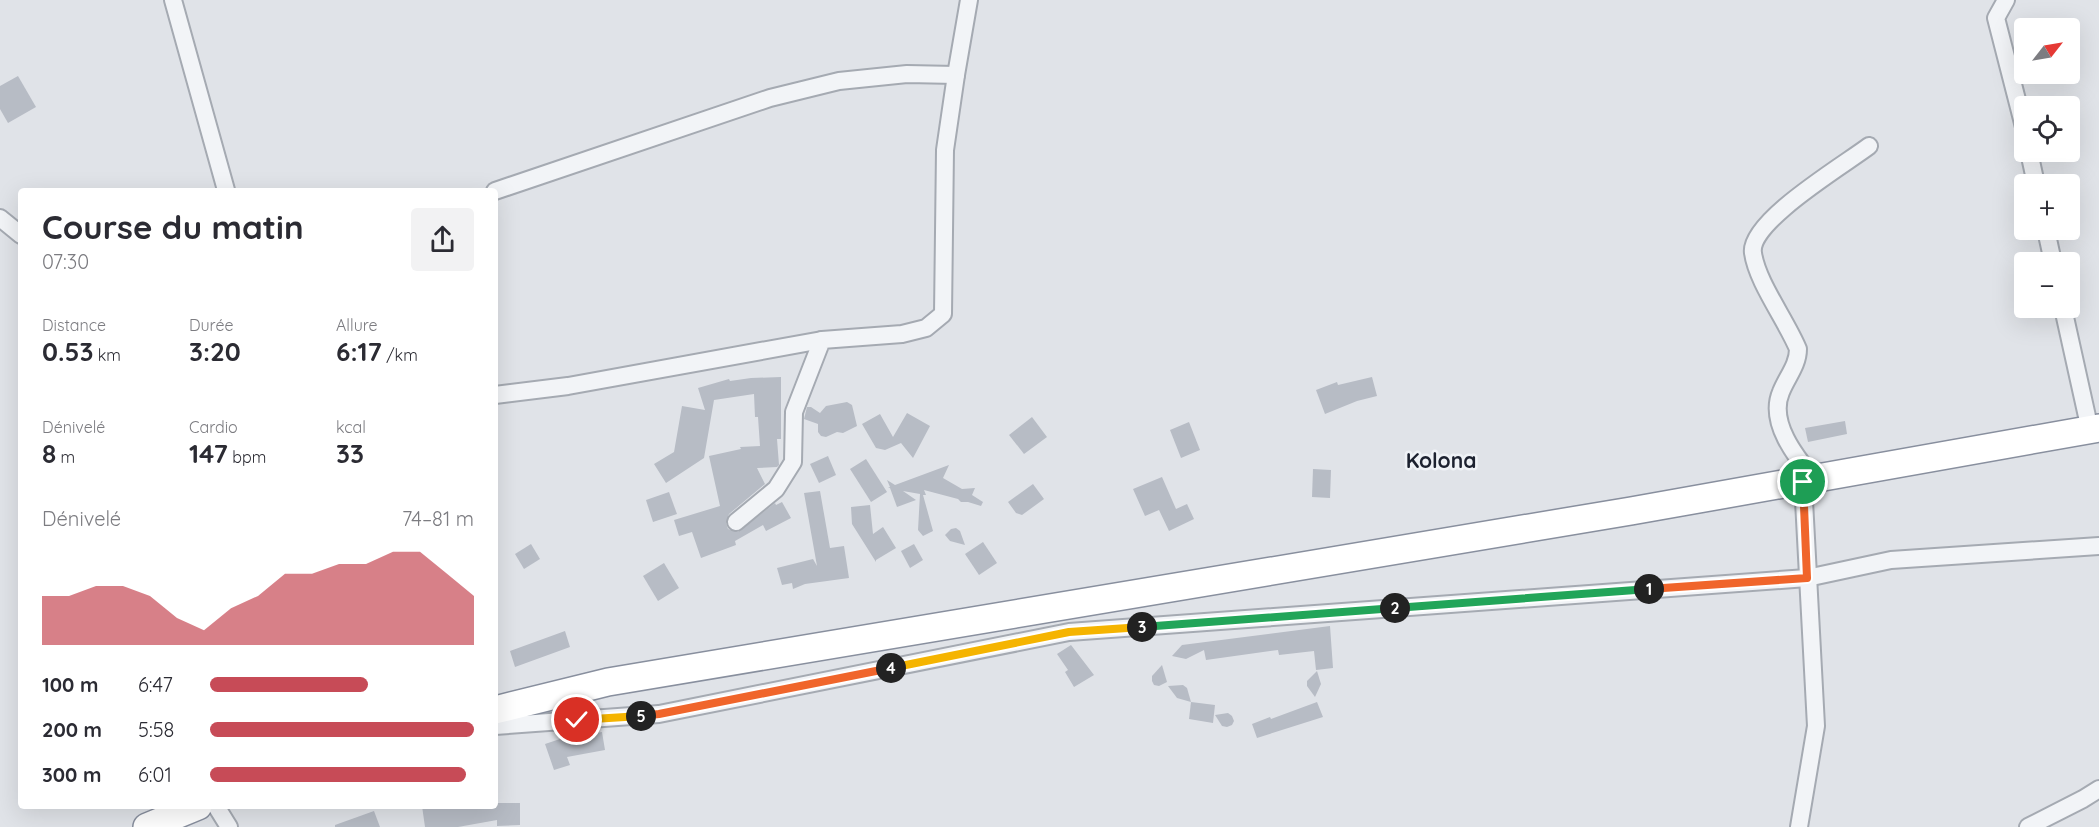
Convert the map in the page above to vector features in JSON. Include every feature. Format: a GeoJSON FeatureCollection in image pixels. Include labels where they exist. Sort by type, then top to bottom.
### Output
{"type":"FeatureCollection","features":[{"type":"Feature","properties":{"kind":"highway"},"geometry":{"type":"LineString","coordinates":[[498,709],[608,682],[1808,480],[2095,429]]}},
{"type":"Feature","properties":{"kind":"highway"},"geometry":{"type":"LineString","coordinates":[[147,827],[191,809]]}},
{"type":"Feature","properties":{"kind":"street"},"geometry":{"type":"LineString","coordinates":[[173,0],[225,188]]}},
{"type":"Feature","properties":{"kind":"street"},"geometry":{"type":"LineString","coordinates":[[498,395],[568,386],[822,340],[902,334],[926,328],[943,314],[942,237],[945,150],[969,0]]}},
{"type":"Feature","properties":{"kind":"street"},"geometry":{"type":"LineString","coordinates":[[2006,0],[1996,18],[2016,96]]}},
{"type":"Feature","properties":{"kind":"street"},"geometry":{"type":"LineString","coordinates":[[498,190],[770,98],[838,81],[907,74],[956,75]]}},
{"type":"Feature","properties":{"kind":"street"},"geometry":{"type":"LineString","coordinates":[[1799,827],[1815,726],[1807,578],[1808,480],[1779,423],[1778,402],[1798,359],[1798,349],[1758,270],[1752,251],[1753,243],[1761,228],[1790,202],[1869,146]]}},
{"type":"Feature","properties":{"kind":"street"},"geometry":{"type":"LineString","coordinates":[[0,218],[18,233]]}},
{"type":"Feature","properties":{"kind":"street"},"geometry":{"type":"LineString","coordinates":[[2066,318],[2095,429]]}},
{"type":"Feature","properties":{"kind":"street"},"geometry":{"type":"LineString","coordinates":[[736,522],[776,489],[793,462],[794,412],[822,340]]}},
{"type":"Feature","properties":{"kind":"street"},"geometry":{"type":"LineString","coordinates":[[498,726],[659,714],[1069,632],[1807,578],[1892,560],[2099,546]]}},
{"type":"Feature","properties":{"kind":"street"},"geometry":{"type":"LineString","coordinates":[[2028,827],[2099,789]]}},
{"type":"Feature","properties":{"kind":"street"},"geometry":{"type":"LineString","coordinates":[[218,809],[229,827]]}},
{"type":"Feature","properties":{"kind":"building"},"geometry":{"type":"Polygon","coordinates":[[[18,76],[36,107],[8,123],[0,109],[0,86],[18,76]]]}},
{"type":"Feature","properties":{"kind":"building"},"geometry":{"type":"Polygon","coordinates":[[[781,377],[781,439],[777,439],[779,465],[757,468],[765,484],[729,514],[726,523],[728,529],[738,532],[775,503],[776,505],[782,502],[791,518],[766,531],[763,525],[735,541],[736,545],[701,558],[692,532],[679,536],[674,520],[720,506],[709,456],[741,449],[740,447],[760,446],[754,394],[714,400],[704,458],[666,483],[654,464],[674,452],[682,406],[705,410],[698,388],[729,379],[730,381],[781,377]]]}},
{"type":"Feature","properties":{"kind":"building"},"geometry":{"type":"Polygon","coordinates":[[[1372,377],[1377,396],[1357,401],[1325,414],[1316,390],[1337,382],[1338,385],[1372,377]]]}},
{"type":"Feature","properties":{"kind":"building"},"geometry":{"type":"Polygon","coordinates":[[[847,402],[852,405],[857,426],[843,433],[837,432],[826,437],[821,436],[818,432],[818,424],[804,419],[807,407],[820,413],[826,406],[847,402]]]}},
{"type":"Feature","properties":{"kind":"building"},"geometry":{"type":"Polygon","coordinates":[[[907,413],[930,426],[913,458],[901,443],[885,450],[876,448],[862,424],[880,414],[893,437],[907,413]]]}},
{"type":"Feature","properties":{"kind":"building"},"geometry":{"type":"Polygon","coordinates":[[[1032,417],[1047,437],[1024,454],[1009,435],[1032,417]]]}},
{"type":"Feature","properties":{"kind":"building"},"geometry":{"type":"Polygon","coordinates":[[[1845,421],[1847,434],[1808,442],[1805,428],[1845,421]]]}},
{"type":"Feature","properties":{"kind":"building"},"geometry":{"type":"Polygon","coordinates":[[[1189,422],[1200,450],[1181,458],[1170,430],[1189,422]]]}},
{"type":"Feature","properties":{"kind":"building"},"geometry":{"type":"Polygon","coordinates":[[[828,456],[836,475],[819,483],[810,464],[828,456]]]}},
{"type":"Feature","properties":{"kind":"building"},"geometry":{"type":"Polygon","coordinates":[[[866,459],[887,492],[871,502],[850,469],[866,459]]]}},
{"type":"Feature","properties":{"kind":"building"},"geometry":{"type":"Polygon","coordinates":[[[949,465],[943,478],[962,489],[975,488],[972,495],[983,502],[981,506],[961,502],[958,499],[924,490],[926,495],[923,495],[933,531],[923,536],[918,530],[920,494],[903,491],[916,500],[897,507],[890,488],[888,488],[890,487],[887,480],[895,485],[949,465]]]}},
{"type":"Feature","properties":{"kind":"building"},"geometry":{"type":"Polygon","coordinates":[[[1313,469],[1331,470],[1330,498],[1312,497],[1313,469]]]}},
{"type":"Feature","properties":{"kind":"building"},"geometry":{"type":"Polygon","coordinates":[[[1162,477],[1176,509],[1187,504],[1194,519],[1169,531],[1159,510],[1145,516],[1133,489],[1162,477]]]}},
{"type":"Feature","properties":{"kind":"building"},"geometry":{"type":"Polygon","coordinates":[[[1033,484],[1044,499],[1022,515],[1016,513],[1008,502],[1033,484]]]}},
{"type":"Feature","properties":{"kind":"building"},"geometry":{"type":"Polygon","coordinates":[[[820,491],[830,548],[844,546],[849,578],[805,584],[793,589],[792,583],[782,585],[777,568],[813,559],[817,566],[804,493],[820,491]]]}},
{"type":"Feature","properties":{"kind":"building"},"geometry":{"type":"Polygon","coordinates":[[[669,492],[677,514],[653,522],[646,500],[669,492]]]}},
{"type":"Feature","properties":{"kind":"building"},"geometry":{"type":"Polygon","coordinates":[[[870,505],[873,534],[883,527],[896,548],[876,562],[852,524],[851,507],[870,505]]]}},
{"type":"Feature","properties":{"kind":"building"},"geometry":{"type":"Polygon","coordinates":[[[956,528],[960,531],[965,545],[950,541],[945,535],[951,529],[956,528]]]}},
{"type":"Feature","properties":{"kind":"building"},"geometry":{"type":"Polygon","coordinates":[[[983,542],[997,563],[979,575],[965,554],[983,542]]]}},
{"type":"Feature","properties":{"kind":"building"},"geometry":{"type":"Polygon","coordinates":[[[531,544],[540,559],[524,569],[515,554],[531,544]]]}},
{"type":"Feature","properties":{"kind":"building"},"geometry":{"type":"Polygon","coordinates":[[[914,544],[923,560],[910,568],[901,551],[914,544]]]}},
{"type":"Feature","properties":{"kind":"building"},"geometry":{"type":"Polygon","coordinates":[[[664,563],[679,588],[658,601],[643,576],[664,563]]]}},
{"type":"Feature","properties":{"kind":"building"},"geometry":{"type":"Polygon","coordinates":[[[1330,626],[1333,668],[1316,670],[1314,651],[1279,655],[1278,650],[1206,660],[1204,650],[1186,659],[1172,656],[1182,645],[1330,626]]]}},
{"type":"Feature","properties":{"kind":"building"},"geometry":{"type":"Polygon","coordinates":[[[565,631],[570,647],[515,667],[510,651],[565,631]]]}},
{"type":"Feature","properties":{"kind":"building"},"geometry":{"type":"Polygon","coordinates":[[[1071,645],[1094,675],[1074,687],[1065,672],[1068,670],[1057,654],[1071,645]]]}},
{"type":"Feature","properties":{"kind":"building"},"geometry":{"type":"Polygon","coordinates":[[[1162,665],[1167,682],[1159,686],[1154,685],[1152,676],[1162,665]]]}},
{"type":"Feature","properties":{"kind":"building"},"geometry":{"type":"Polygon","coordinates":[[[1317,671],[1321,684],[1315,697],[1307,686],[1307,681],[1317,671]]]}},
{"type":"Feature","properties":{"kind":"building"},"geometry":{"type":"Polygon","coordinates":[[[1183,685],[1187,688],[1191,702],[1177,698],[1168,686],[1183,685]]]}},
{"type":"Feature","properties":{"kind":"building"},"geometry":{"type":"Polygon","coordinates":[[[1191,702],[1215,705],[1213,723],[1189,719],[1191,702]]]}},
{"type":"Feature","properties":{"kind":"building"},"geometry":{"type":"Polygon","coordinates":[[[1317,702],[1323,717],[1257,738],[1252,724],[1317,702]]]}},
{"type":"Feature","properties":{"kind":"building"},"geometry":{"type":"Polygon","coordinates":[[[1228,713],[1234,721],[1232,725],[1222,726],[1215,715],[1228,713]]]}},
{"type":"Feature","properties":{"kind":"building"},"geometry":{"type":"Polygon","coordinates":[[[602,732],[605,750],[567,757],[570,765],[554,770],[545,744],[560,739],[602,732]]]}},
{"type":"Feature","properties":{"kind":"building"},"geometry":{"type":"Polygon","coordinates":[[[498,803],[520,803],[520,825],[497,826],[497,820],[458,827],[425,827],[422,809],[498,809],[498,803]]]}},
{"type":"Feature","properties":{"kind":"building"},"geometry":{"type":"Polygon","coordinates":[[[374,811],[380,827],[335,827],[335,825],[374,811]]]}},
{"type":"Feature","properties":{"kind":"district","name":"Kolona"},"geometry":{"type":"Point","coordinates":[1441,461]}},
{"type":"Feature","properties":{"kind":"route"},"geometry":{"type":"LineString","coordinates":[[577,720],[659,714],[1069,632],[1807,578],[1803,482]]}}]}
